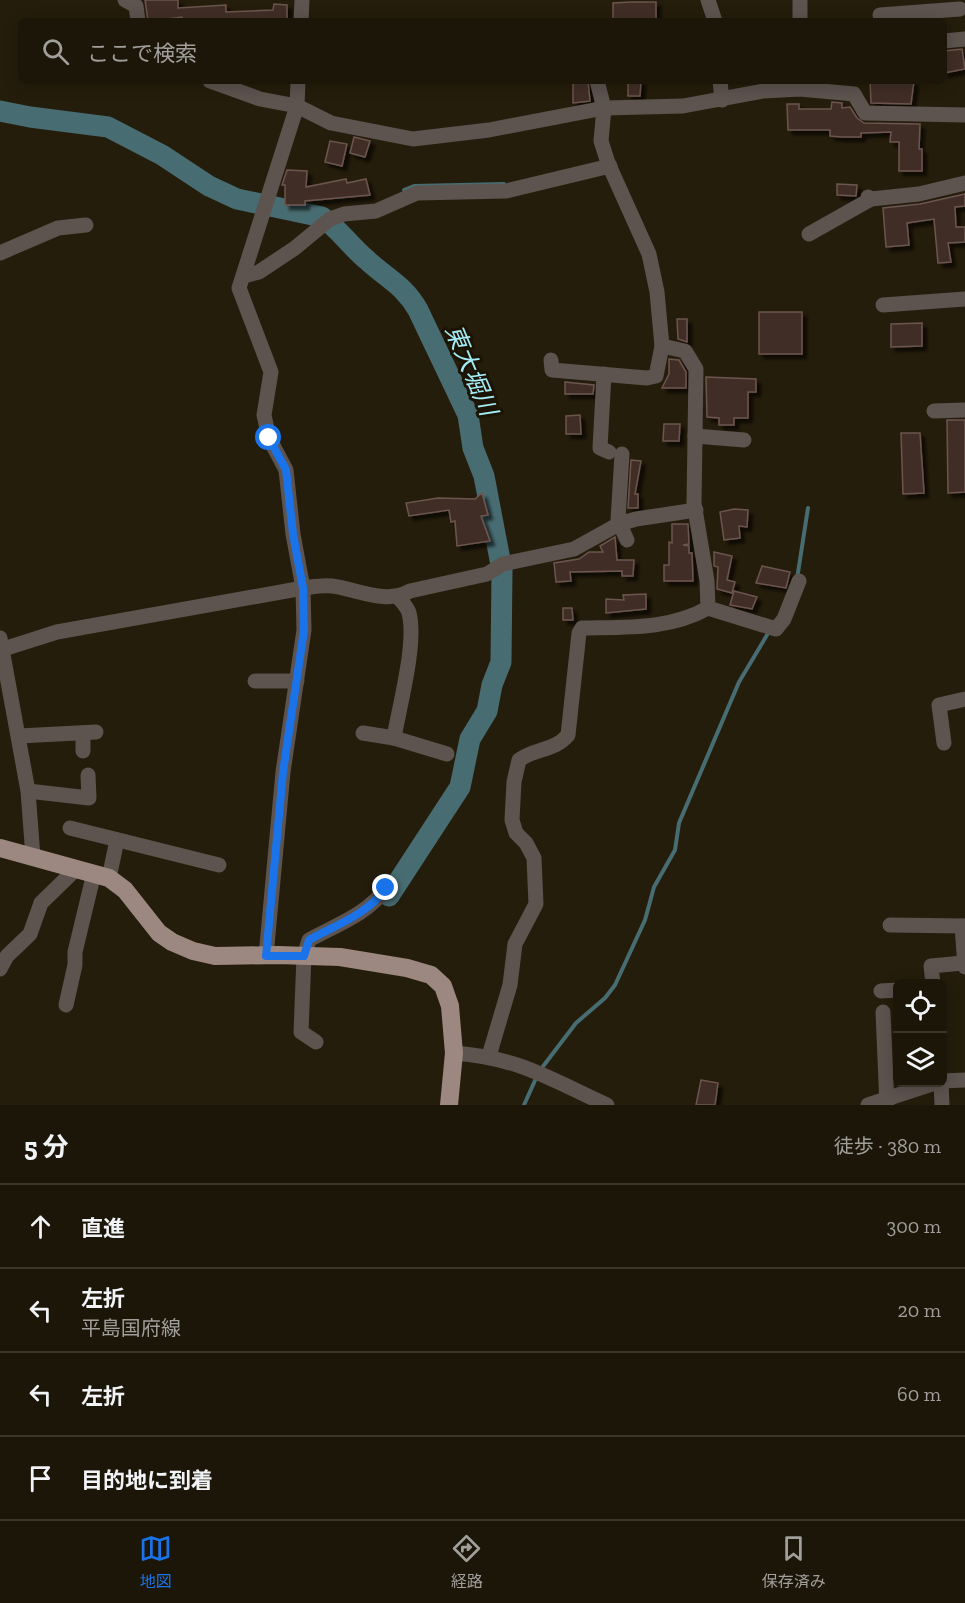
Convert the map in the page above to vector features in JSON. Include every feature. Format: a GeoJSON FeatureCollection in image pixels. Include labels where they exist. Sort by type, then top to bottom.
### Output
{"type":"FeatureCollection","features":[{"type":"Feature","properties":{"kind":"main road"},"geometry":{"type":"LineString","coordinates":[[0,848],[101,875],[125,890],[159,933],[172,942],[215,956],[304,956],[352,959],[407,968],[431,975],[443,986],[448,996],[454,1053],[449,1105]]}},
{"type":"Feature","properties":{"kind":"street"},"geometry":{"type":"LineString","coordinates":[[125,0],[136,6],[138,18]]}},
{"type":"Feature","properties":{"kind":"street"},"geometry":{"type":"LineString","coordinates":[[301,18],[302,0]]}},
{"type":"Feature","properties":{"kind":"street"},"geometry":{"type":"LineString","coordinates":[[708,0],[714,18]]}},
{"type":"Feature","properties":{"kind":"street"},"geometry":{"type":"LineString","coordinates":[[800,0],[800,18]]}},
{"type":"Feature","properties":{"kind":"street"},"geometry":{"type":"LineString","coordinates":[[880,15],[961,9]]}},
{"type":"Feature","properties":{"kind":"street"},"geometry":{"type":"LineString","coordinates":[[947,41],[965,39]]}},
{"type":"Feature","properties":{"kind":"street"},"geometry":{"type":"LineString","coordinates":[[218,84],[260,99],[297,106],[331,123],[413,138],[489,130],[604,108],[673,107],[800,85],[854,94],[866,114],[965,115]]}},
{"type":"Feature","properties":{"kind":"street"},"geometry":{"type":"LineString","coordinates":[[266,956],[283,772],[304,630],[303,588],[293,534],[286,470],[269,438],[264,415],[271,372],[239,288],[297,106],[298,84]]}},
{"type":"Feature","properties":{"kind":"street"},"geometry":{"type":"LineString","coordinates":[[551,360],[552,370],[656,376],[662,346],[658,302],[649,254],[608,163],[601,141],[604,108],[598,84]]}},
{"type":"Feature","properties":{"kind":"street"},"geometry":{"type":"LineString","coordinates":[[720,84],[722,100]]}},
{"type":"Feature","properties":{"kind":"street"},"geometry":{"type":"LineString","coordinates":[[244,276],[268,266],[328,220],[344,214],[376,211],[417,193],[506,191],[608,163]]}},
{"type":"Feature","properties":{"kind":"street"},"geometry":{"type":"LineString","coordinates":[[809,234],[869,198],[919,194],[965,183]]}},
{"type":"Feature","properties":{"kind":"street"},"geometry":{"type":"LineString","coordinates":[[0,253],[58,228],[86,225]]}},
{"type":"Feature","properties":{"kind":"street"},"geometry":{"type":"LineString","coordinates":[[883,304],[965,299]]}},
{"type":"Feature","properties":{"kind":"street"},"geometry":{"type":"LineString","coordinates":[[662,346],[685,351],[696,369],[695,436],[691,464],[707,581],[708,608]]}},
{"type":"Feature","properties":{"kind":"street"},"geometry":{"type":"LineString","coordinates":[[604,374],[600,448],[615,453],[618,522],[627,540]]}},
{"type":"Feature","properties":{"kind":"street"},"geometry":{"type":"LineString","coordinates":[[934,411],[965,410]]}},
{"type":"Feature","properties":{"kind":"street"},"geometry":{"type":"LineString","coordinates":[[695,436],[744,440]]}},
{"type":"Feature","properties":{"kind":"street"},"geometry":{"type":"LineString","coordinates":[[33,857],[28,791],[1,646],[57,632],[303,588],[331,586],[364,594],[399,597],[410,591],[487,574],[501,564],[574,549],[618,522],[652,514],[671,515],[696,510]]}},
{"type":"Feature","properties":{"kind":"street"},"geometry":{"type":"LineString","coordinates":[[489,1056],[510,984],[515,944],[536,904],[534,858],[526,843],[516,833],[512,820],[514,782],[519,760],[528,753],[560,745],[568,735],[579,633],[582,628],[668,625],[690,619],[708,608],[776,629],[784,619],[799,582]]}},
{"type":"Feature","properties":{"kind":"street"},"geometry":{"type":"LineString","coordinates":[[394,738],[409,656],[410,636],[409,612],[399,597]]}},
{"type":"Feature","properties":{"kind":"street"},"geometry":{"type":"LineString","coordinates":[[255,681],[297,681]]}},
{"type":"Feature","properties":{"kind":"street"},"geometry":{"type":"LineString","coordinates":[[944,743],[939,705],[965,699]]}},
{"type":"Feature","properties":{"kind":"street"},"geometry":{"type":"LineString","coordinates":[[19,736],[89,733],[83,751]]}},
{"type":"Feature","properties":{"kind":"street"},"geometry":{"type":"LineString","coordinates":[[363,733],[394,738],[447,754]]}},
{"type":"Feature","properties":{"kind":"street"},"geometry":{"type":"LineString","coordinates":[[28,791],[89,798],[87,775]]}},
{"type":"Feature","properties":{"kind":"street"},"geometry":{"type":"LineString","coordinates":[[70,828],[219,865]]}},
{"type":"Feature","properties":{"kind":"street"},"geometry":{"type":"LineString","coordinates":[[66,1005],[75,965],[75,952],[101,875],[117,840]]}},
{"type":"Feature","properties":{"kind":"street"},"geometry":{"type":"LineString","coordinates":[[0,969],[7,956],[30,934],[41,903],[76,869]]}},
{"type":"Feature","properties":{"kind":"street"},"geometry":{"type":"LineString","coordinates":[[316,1042],[302,1032],[304,956],[309,940],[355,916],[378,900],[386,888]]}},
{"type":"Feature","properties":{"kind":"street"},"geometry":{"type":"LineString","coordinates":[[898,929],[964,926],[964,965],[931,966],[932,979]]}},
{"type":"Feature","properties":{"kind":"street"},"geometry":{"type":"LineString","coordinates":[[881,991],[893,990]]}},
{"type":"Feature","properties":{"kind":"street"},"geometry":{"type":"LineString","coordinates":[[883,1012],[886,1102]]}},
{"type":"Feature","properties":{"kind":"street"},"geometry":{"type":"LineString","coordinates":[[454,1053],[489,1056],[540,1071],[607,1105]]}},
{"type":"Feature","properties":{"kind":"street"},"geometry":{"type":"LineString","coordinates":[[947,1081],[965,1080]]}},
{"type":"Feature","properties":{"kind":"street"},"geometry":{"type":"LineString","coordinates":[[868,1105],[886,1102],[926,1087]]}},
{"type":"Feature","properties":{"kind":"street"},"geometry":{"type":"LineString","coordinates":[[940,1087],[942,1105]]}},
{"type":"Feature","properties":{"kind":"building"},"geometry":{"type":"Polygon","coordinates":[[[145,0],[178,0],[178,8],[226,5],[226,12],[273,10],[274,4],[287,5],[287,18],[148,18],[145,0]]]}},
{"type":"Feature","properties":{"kind":"building"},"geometry":{"type":"Polygon","coordinates":[[[656,2],[656,18],[613,18],[613,3],[656,2]]]}},
{"type":"Feature","properties":{"kind":"building"},"geometry":{"type":"Polygon","coordinates":[[[962,49],[965,69],[947,72],[947,51],[962,49]]]}},
{"type":"Feature","properties":{"kind":"building"},"geometry":{"type":"Polygon","coordinates":[[[573,84],[588,84],[590,101],[573,103],[573,84]]]}},
{"type":"Feature","properties":{"kind":"building"},"geometry":{"type":"Polygon","coordinates":[[[628,84],[641,84],[640,96],[628,96],[628,84]]]}},
{"type":"Feature","properties":{"kind":"building"},"geometry":{"type":"Polygon","coordinates":[[[870,84],[914,84],[911,104],[871,103],[870,84]]]}},
{"type":"Feature","properties":{"kind":"building"},"geometry":{"type":"Polygon","coordinates":[[[832,102],[842,103],[842,108],[850,107],[857,118],[864,123],[920,124],[919,149],[922,149],[922,171],[899,171],[899,142],[890,142],[891,132],[861,133],[861,137],[842,137],[830,136],[830,130],[788,130],[787,104],[799,104],[799,109],[831,109],[832,102]]]}},
{"type":"Feature","properties":{"kind":"building"},"geometry":{"type":"Polygon","coordinates":[[[354,137],[370,141],[365,157],[350,153],[354,137]]]}},
{"type":"Feature","properties":{"kind":"building"},"geometry":{"type":"Polygon","coordinates":[[[330,141],[347,144],[342,166],[325,162],[330,141]]]}},
{"type":"Feature","properties":{"kind":"building"},"geometry":{"type":"Polygon","coordinates":[[[287,170],[307,171],[306,187],[346,179],[347,183],[366,179],[370,195],[305,201],[305,205],[285,205],[285,185],[282,185],[287,170]]]}},
{"type":"Feature","properties":{"kind":"building"},"geometry":{"type":"Polygon","coordinates":[[[837,184],[857,185],[856,196],[837,195],[837,184]]]}},
{"type":"Feature","properties":{"kind":"building"},"geometry":{"type":"Polygon","coordinates":[[[965,194],[965,206],[955,207],[956,227],[965,227],[965,242],[948,243],[951,262],[938,263],[934,219],[907,223],[909,245],[886,247],[883,208],[920,204],[965,194]]]}},
{"type":"Feature","properties":{"kind":"building"},"geometry":{"type":"Polygon","coordinates":[[[759,312],[802,312],[802,354],[759,354],[759,312]]]}},
{"type":"Feature","properties":{"kind":"building"},"geometry":{"type":"Polygon","coordinates":[[[677,319],[687,319],[687,342],[678,339],[677,319]]]}},
{"type":"Feature","properties":{"kind":"building"},"geometry":{"type":"Polygon","coordinates":[[[922,323],[922,346],[891,347],[891,324],[922,323]]]}},
{"type":"Feature","properties":{"kind":"building"},"geometry":{"type":"Polygon","coordinates":[[[669,359],[679,360],[686,372],[686,388],[662,388],[669,374],[669,359]]]}},
{"type":"Feature","properties":{"kind":"building"},"geometry":{"type":"Polygon","coordinates":[[[706,377],[756,379],[756,392],[748,392],[748,418],[734,418],[734,425],[719,425],[719,418],[707,417],[706,377]]]}},
{"type":"Feature","properties":{"kind":"building"},"geometry":{"type":"Polygon","coordinates":[[[565,382],[594,385],[593,394],[565,394],[565,382]]]}},
{"type":"Feature","properties":{"kind":"building"},"geometry":{"type":"Polygon","coordinates":[[[580,415],[581,434],[566,434],[566,416],[580,415]]]}},
{"type":"Feature","properties":{"kind":"building"},"geometry":{"type":"Polygon","coordinates":[[[947,420],[965,420],[965,492],[948,493],[947,420]]]}},
{"type":"Feature","properties":{"kind":"building"},"geometry":{"type":"Polygon","coordinates":[[[664,424],[680,424],[679,441],[663,441],[664,424]]]}},
{"type":"Feature","properties":{"kind":"building"},"geometry":{"type":"Polygon","coordinates":[[[901,433],[920,433],[924,493],[903,494],[901,433]]]}},
{"type":"Feature","properties":{"kind":"building"},"geometry":{"type":"Polygon","coordinates":[[[631,460],[641,461],[635,494],[638,494],[638,508],[628,508],[631,460]]]}},
{"type":"Feature","properties":{"kind":"building"},"geometry":{"type":"Polygon","coordinates":[[[482,493],[488,515],[481,516],[490,541],[457,546],[455,521],[451,522],[449,510],[409,516],[406,503],[438,498],[475,499],[482,493]]]}},
{"type":"Feature","properties":{"kind":"building"},"geometry":{"type":"Polygon","coordinates":[[[734,509],[748,510],[747,527],[739,526],[740,538],[724,540],[720,512],[734,509]]]}},
{"type":"Feature","properties":{"kind":"building"},"geometry":{"type":"Polygon","coordinates":[[[672,524],[688,524],[689,544],[683,545],[689,546],[689,553],[692,553],[693,581],[664,581],[664,565],[669,565],[672,524]]]}},
{"type":"Feature","properties":{"kind":"building"},"geometry":{"type":"Polygon","coordinates":[[[615,537],[617,560],[634,560],[633,576],[622,576],[622,571],[570,572],[571,581],[556,582],[554,563],[579,559],[589,552],[603,552],[600,546],[615,537]]]}},
{"type":"Feature","properties":{"kind":"building"},"geometry":{"type":"Polygon","coordinates":[[[714,552],[732,556],[727,580],[735,582],[732,593],[717,589],[718,567],[714,566],[714,552]]]}},
{"type":"Feature","properties":{"kind":"building"},"geometry":{"type":"Polygon","coordinates":[[[762,566],[790,572],[786,588],[756,583],[762,566]]]}},
{"type":"Feature","properties":{"kind":"building"},"geometry":{"type":"Polygon","coordinates":[[[734,591],[757,597],[752,609],[730,605],[734,591]]]}},
{"type":"Feature","properties":{"kind":"building"},"geometry":{"type":"Polygon","coordinates":[[[646,594],[646,609],[606,613],[606,599],[624,600],[623,595],[646,594]]]}},
{"type":"Feature","properties":{"kind":"building"},"geometry":{"type":"Polygon","coordinates":[[[563,608],[572,608],[573,620],[563,620],[563,608]]]}},
{"type":"Feature","properties":{"kind":"building"},"geometry":{"type":"Polygon","coordinates":[[[701,1080],[718,1083],[715,1105],[696,1105],[701,1080]]]}},
{"type":"Feature","properties":{"kind":"waterway","name":"東大堀川"},"geometry":{"type":"LineString","coordinates":[[0,111],[108,127],[162,155],[209,186],[237,199],[322,217],[361,255],[401,288],[418,310],[468,415],[473,448],[484,476],[502,570],[501,662],[492,685],[487,711],[470,739],[460,787],[389,896]]}},
{"type":"Feature","properties":{"kind":"waterway"},"geometry":{"type":"LineString","coordinates":[[404,190],[414,186],[504,184]]}},
{"type":"Feature","properties":{"kind":"waterway"},"geometry":{"type":"LineString","coordinates":[[797,579],[808,508]]}},
{"type":"Feature","properties":{"kind":"waterway"},"geometry":{"type":"LineString","coordinates":[[541,1069],[576,1023],[605,998],[615,985],[645,920],[654,887],[675,850],[679,823],[739,682],[770,630]]}},
{"type":"Feature","properties":{"kind":"waterway"},"geometry":{"type":"LineString","coordinates":[[524,1105],[537,1076]]}},
{"type":"Feature","properties":{"kind":"route"},"geometry":{"type":"LineString","coordinates":[[269,438],[286,470],[293,534],[303,588],[304,630],[283,772],[266,956],[304,956],[309,940],[355,916],[378,900],[386,888]]}}]}
